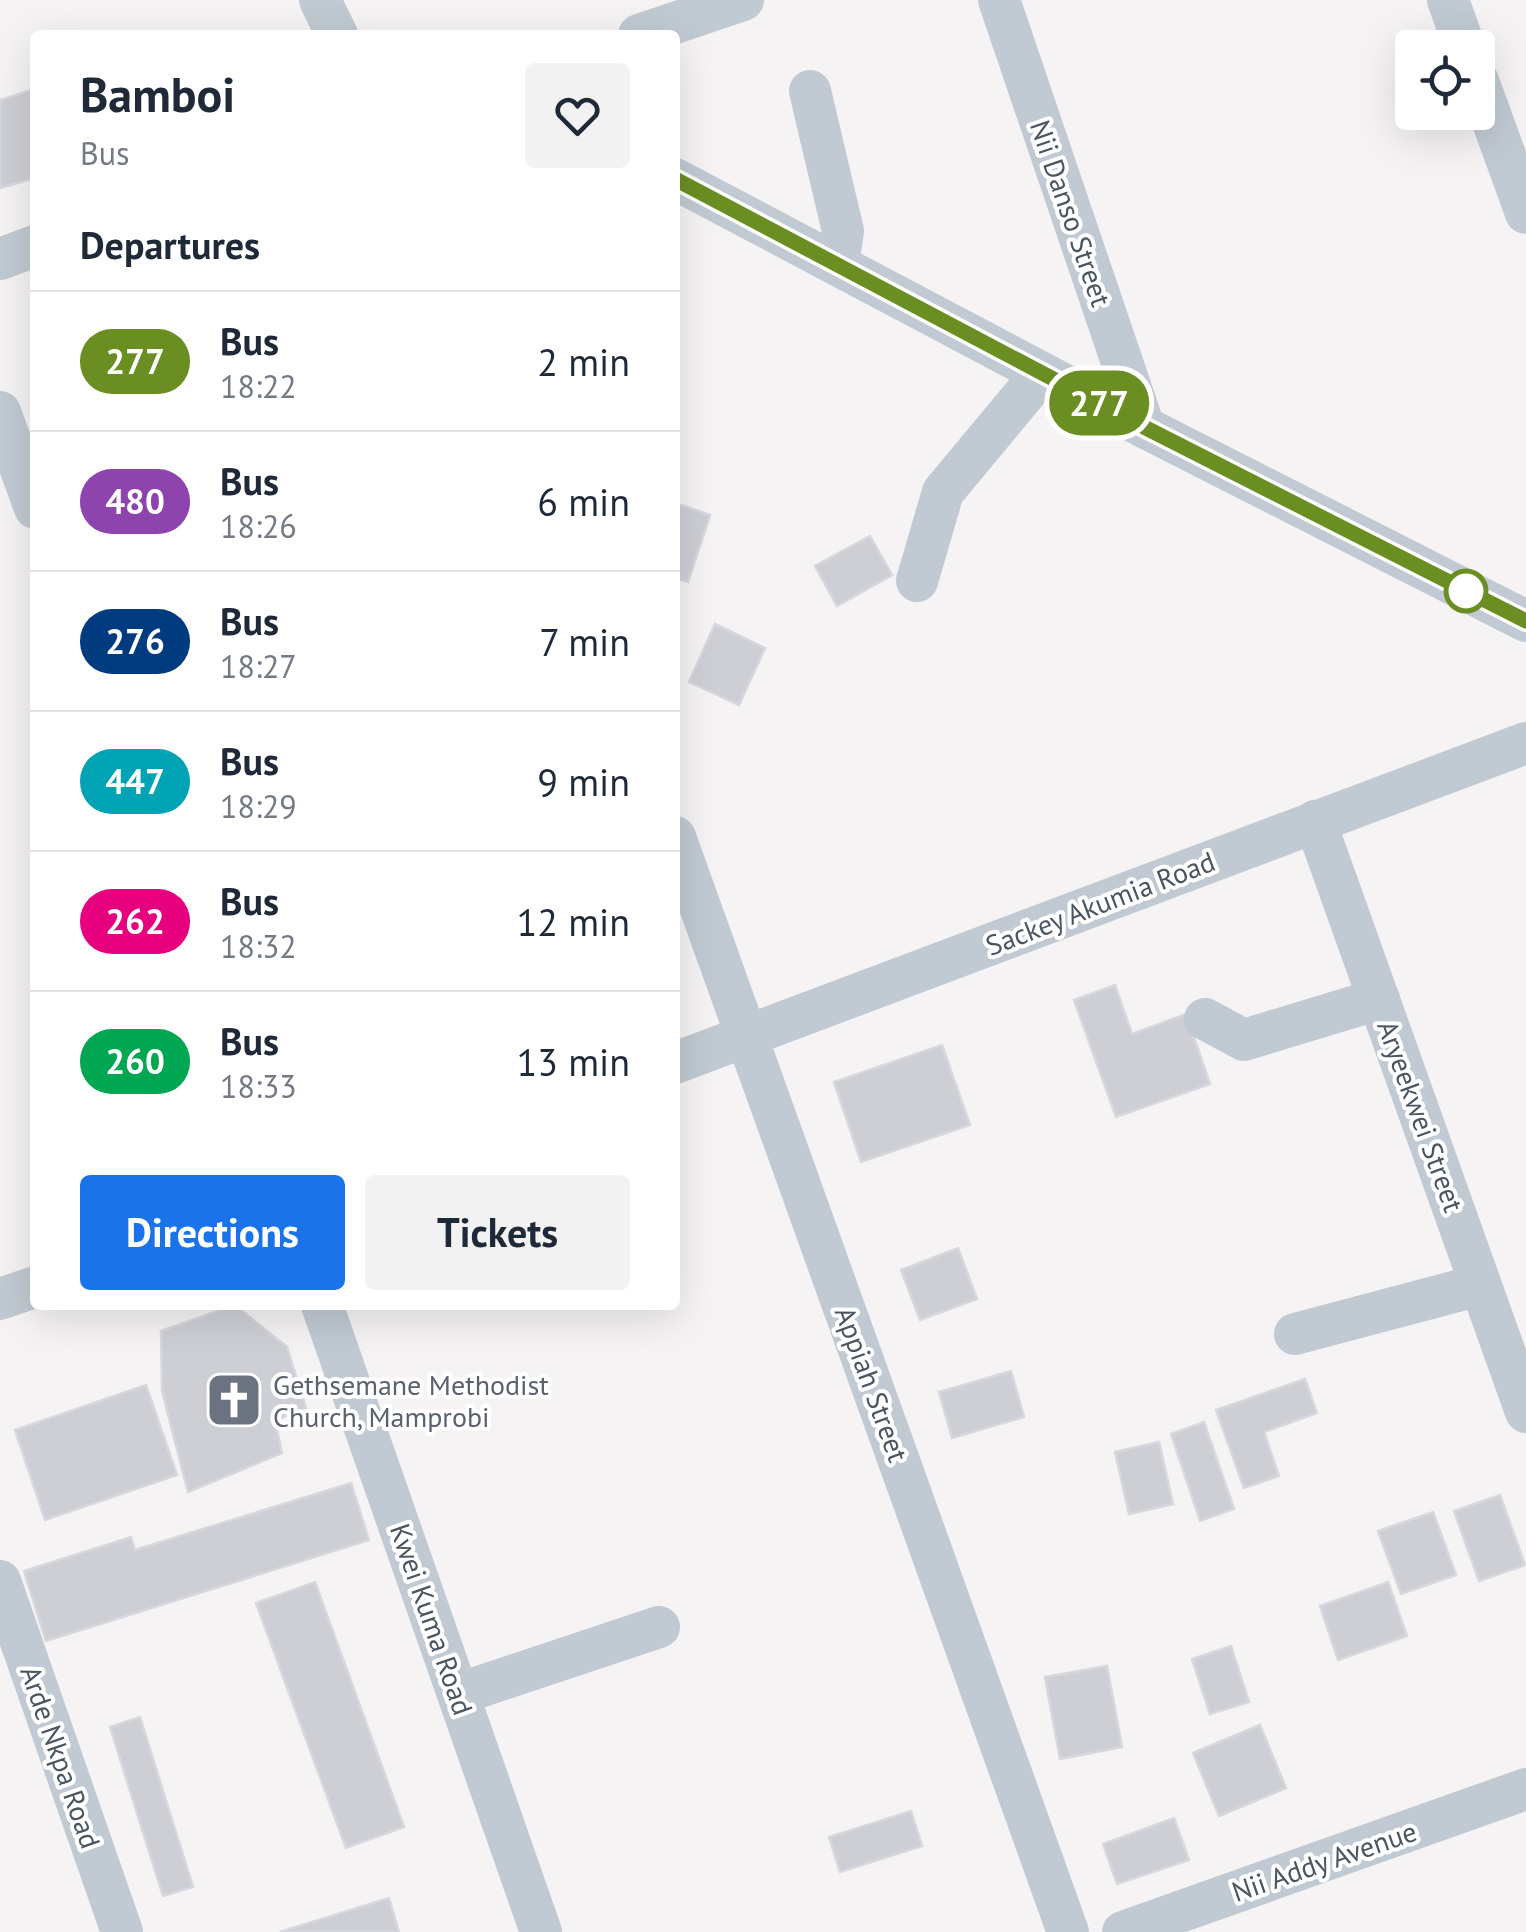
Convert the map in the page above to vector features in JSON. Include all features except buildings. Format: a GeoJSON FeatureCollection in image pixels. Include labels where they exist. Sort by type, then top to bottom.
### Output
{"type":"FeatureCollection","features":[{"type":"Feature","properties":{"kind":"street"},"geometry":{"type":"LineString","coordinates":[[320,0],[335,30]]}},
{"type":"Feature","properties":{"kind":"street"},"geometry":{"type":"LineString","coordinates":[[654,30],[743,0]]}},
{"type":"Feature","properties":{"kind":"street","name":"Nii Danso Street"},"geometry":{"type":"LineString","coordinates":[[998,0],[1144,427]]}},
{"type":"Feature","properties":{"kind":"street"},"geometry":{"type":"LineString","coordinates":[[1448,0],[1459,30]]}},
{"type":"Feature","properties":{"kind":"street"},"geometry":{"type":"LineString","coordinates":[[810,91],[843,231],[838,266]]}},
{"type":"Feature","properties":{"kind":"street"},"geometry":{"type":"LineString","coordinates":[[1495,128],[1526,213]]}},
{"type":"Feature","properties":{"kind":"street"},"geometry":{"type":"LineString","coordinates":[[680,183],[1144,427],[1526,621]]}},
{"type":"Feature","properties":{"kind":"street"},"geometry":{"type":"LineString","coordinates":[[0,259],[30,248]]}},
{"type":"Feature","properties":{"kind":"street"},"geometry":{"type":"LineString","coordinates":[[917,582],[943,492],[1042,373]]}},
{"type":"Feature","properties":{"kind":"street"},"geometry":{"type":"LineString","coordinates":[[0,412],[30,494]]}},
{"type":"Feature","properties":{"kind":"street","name":"Sackey Akumia Road"},"geometry":{"type":"LineString","coordinates":[[680,1061],[1526,743]]}},
{"type":"Feature","properties":{"kind":"street","name":"Aryeekwei Street"},"geometry":{"type":"LineString","coordinates":[[1315,821],[1526,1412]]}},
{"type":"Feature","properties":{"kind":"street","name":"Appiah Street"},"geometry":{"type":"LineString","coordinates":[[680,851],[1068,1932]]}},
{"type":"Feature","properties":{"kind":"street"},"geometry":{"type":"LineString","coordinates":[[1205,1019],[1244,1040],[1379,998]]}},
{"type":"Feature","properties":{"kind":"street"},"geometry":{"type":"LineString","coordinates":[[1296,1334],[1480,1284]]}},
{"type":"Feature","properties":{"kind":"street"},"geometry":{"type":"LineString","coordinates":[[0,1299],[30,1289]]}},
{"type":"Feature","properties":{"kind":"street","name":"Kwei Kuma Road"},"geometry":{"type":"LineString","coordinates":[[324,1310],[541,1932]]}},
{"type":"Feature","properties":{"kind":"street","name":"Arde Nkpa Road"},"geometry":{"type":"LineString","coordinates":[[0,1581],[122,1932]]}},
{"type":"Feature","properties":{"kind":"street"},"geometry":{"type":"LineString","coordinates":[[458,1694],[659,1627]]}},
{"type":"Feature","properties":{"kind":"street","name":"Nii Addy Avenue"},"geometry":{"type":"LineString","coordinates":[[1122,1932],[1526,1790]]}},
{"type":"Feature","properties":{"kind":"bus line","name":"277"},"geometry":{"type":"LineString","coordinates":[[680,182],[1144,427],[1526,621]]}},
{"type":"Feature","properties":{"kind":"place","name":"Gethsemane Methodist Church, Mamprobi"},"geometry":{"type":"Point","coordinates":[234,1400]}}]}
